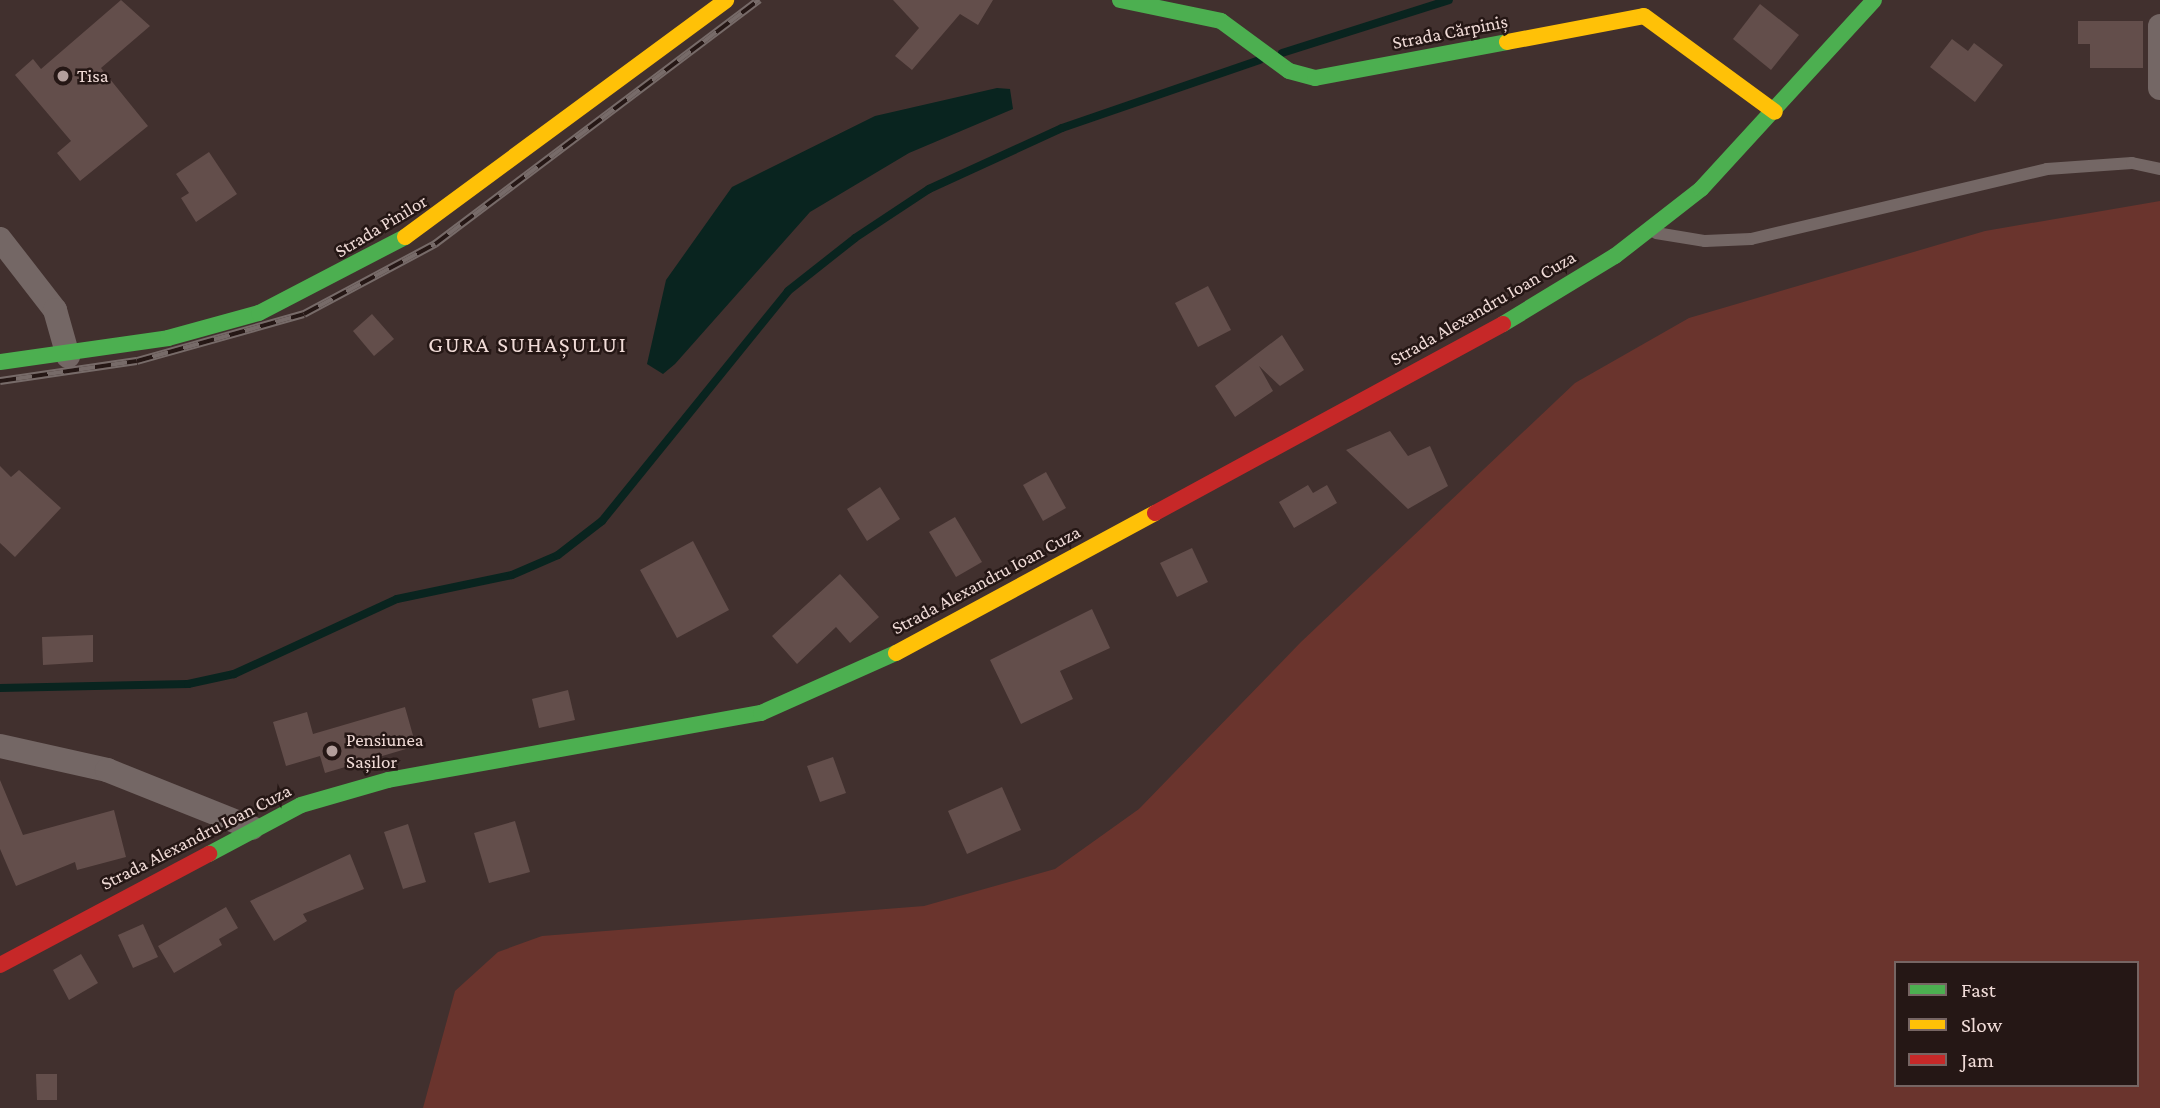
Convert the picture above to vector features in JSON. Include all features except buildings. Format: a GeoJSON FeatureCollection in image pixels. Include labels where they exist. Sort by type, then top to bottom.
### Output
{"type":"FeatureCollection","features":[{"type":"Feature","properties":{"kind":"main road","name":"Strada Pinilor"},"geometry":{"type":"LineString","coordinates":[[0,362],[68,356],[259,313],[381,255],[726,0]]}},
{"type":"Feature","properties":{"kind":"main road","name":"Strada Cărpiniș"},"geometry":{"type":"LineString","coordinates":[[1120,0],[1221,20],[1249,36],[1289,71],[1315,79],[1644,16],[1775,112]]}},
{"type":"Feature","properties":{"kind":"main road","name":"Strada Alexandru Ioan Cuza"},"geometry":{"type":"LineString","coordinates":[[0,965],[252,828],[301,805],[388,780],[713,724],[805,698],[1497,327],[1651,232],[1775,112],[1874,0]]}},
{"type":"Feature","properties":{"kind":"street"},"geometry":{"type":"LineString","coordinates":[[2160,26],[2160,88]]}},
{"type":"Feature","properties":{"kind":"street"},"geometry":{"type":"LineString","coordinates":[[0,239],[55,310],[68,356]]}},
{"type":"Feature","properties":{"kind":"street"},"geometry":{"type":"LineString","coordinates":[[0,746],[107,769],[252,828]]}},
{"type":"Feature","properties":{"kind":"lane"},"geometry":{"type":"LineString","coordinates":[[1651,232],[1704,242],[1751,239],[2047,169],[2132,163],[2160,169]]}},
{"type":"Feature","properties":{"kind":"shaded area"},"geometry":{"type":"Polygon","coordinates":[[[2160,201],[2160,1108],[423,1108],[455,991],[498,952],[542,936],[924,906],[1055,869],[1139,809],[1301,642],[1575,383],[1689,318],[1985,231],[2160,201]]]}},
{"type":"Feature","properties":{"kind":"water"},"geometry":{"type":"Polygon","coordinates":[[[997,88],[1010,89],[1013,109],[909,153],[810,212],[675,364],[663,374],[647,364],[666,280],[732,187],[875,116],[997,88]]]}},
{"type":"Feature","properties":{"kind":"waterway"},"geometry":{"type":"LineString","coordinates":[[1282,53],[1449,0]]}},
{"type":"Feature","properties":{"kind":"waterway"},"geometry":{"type":"LineString","coordinates":[[0,688],[188,684],[234,674],[397,599],[512,575],[558,555],[602,521],[788,291],[855,238],[929,189],[1062,128],[1260,60]]}},
{"type":"Feature","properties":{"kind":"railway"},"geometry":{"type":"LineString","coordinates":[[0,381],[137,361],[304,314],[435,244],[759,0]]}},
{"type":"Feature","properties":{"kind":"traffic: fast"},"geometry":{"type":"LineString","coordinates":[[1120,0],[1221,21],[1289,71],[1315,78],[1507,42]]}},
{"type":"Feature","properties":{"kind":"traffic: fast"},"geometry":{"type":"LineString","coordinates":[[1503,324],[1615,256],[1701,189],[1874,0]]}},
{"type":"Feature","properties":{"kind":"traffic: fast"},"geometry":{"type":"LineString","coordinates":[[0,362],[168,338],[259,313],[405,237]]}},
{"type":"Feature","properties":{"kind":"traffic: fast"},"geometry":{"type":"LineString","coordinates":[[209,854],[301,805],[388,780],[761,713],[896,653]]}},
{"type":"Feature","properties":{"kind":"traffic: slow"},"geometry":{"type":"LineString","coordinates":[[405,237],[726,0]]}},
{"type":"Feature","properties":{"kind":"traffic: slow"},"geometry":{"type":"LineString","coordinates":[[1507,42],[1644,16],[1775,112]]}},
{"type":"Feature","properties":{"kind":"traffic: slow"},"geometry":{"type":"LineString","coordinates":[[896,653],[1155,513]]}},
{"type":"Feature","properties":{"kind":"traffic: jam"},"geometry":{"type":"LineString","coordinates":[[1155,513],[1503,324]]}},
{"type":"Feature","properties":{"kind":"traffic: jam"},"geometry":{"type":"LineString","coordinates":[[0,965],[209,854]]}},
{"type":"Feature","properties":{"kind":"place","name":"Tisa"},"geometry":{"type":"Point","coordinates":[63,76]}},
{"type":"Feature","properties":{"kind":"place","name":"Pensiunea Sașilor"},"geometry":{"type":"Point","coordinates":[332,751]}},
{"type":"Feature","properties":{"kind":"district","name":"GURA SUHAȘULUI"},"geometry":{"type":"Point","coordinates":[528,344]}}]}
